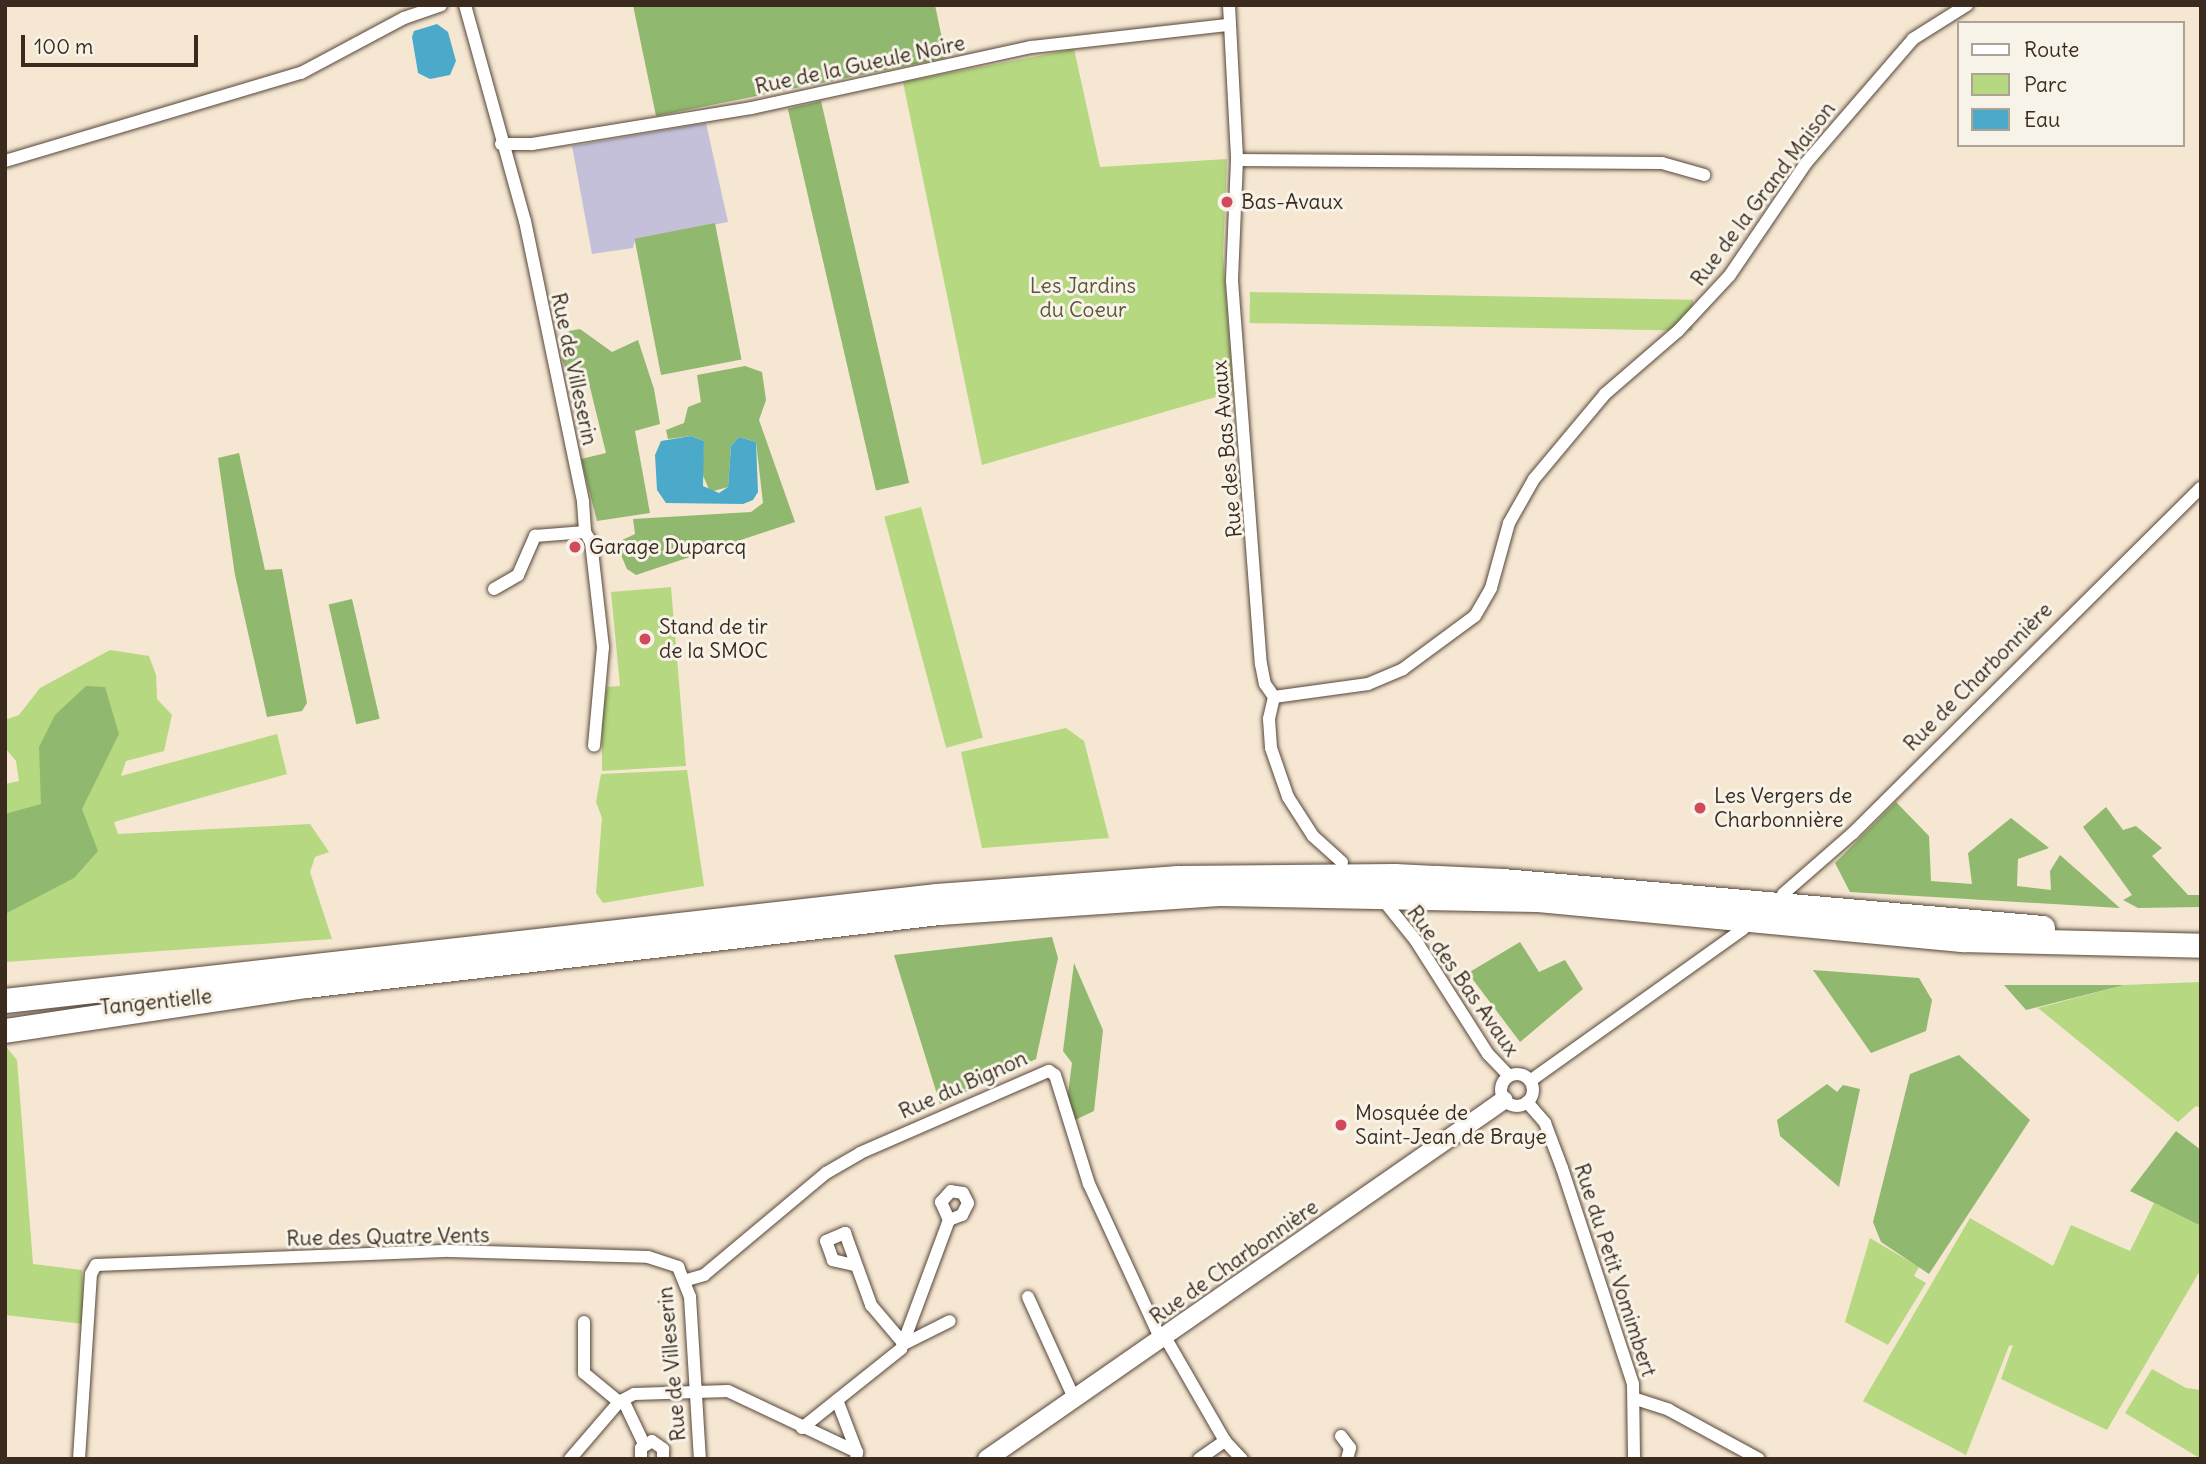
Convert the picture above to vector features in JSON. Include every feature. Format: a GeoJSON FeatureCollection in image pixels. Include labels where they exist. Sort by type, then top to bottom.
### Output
{"type":"FeatureCollection","features":[{"type":"Feature","properties":{"kind":"highway"},"geometry":{"type":"LineString","coordinates":[[5,1001],[937,896],[1242,876],[1503,881],[2033,928],[2201,929]]}},
{"type":"Feature","properties":{"kind":"highway"},"geometry":{"type":"LineString","coordinates":[[5,1031],[307,985],[940,913],[1222,894],[1537,900],[1963,940],[2201,946]]}},
{"type":"Feature","properties":{"kind":"highway"},"geometry":{"type":"LineString","coordinates":[[5,993],[147,985]]}},
{"type":"Feature","properties":{"kind":"highway","name":"Tangentielle"},"geometry":{"type":"LineString","coordinates":[[5,1018],[307,985]]}},
{"type":"Feature","properties":{"kind":"street"},"geometry":{"type":"LineString","coordinates":[[5,161],[302,73],[404,18],[441,5]]}},
{"type":"Feature","properties":{"kind":"street","name":"Rue de Villeserin"},"geometry":{"type":"LineString","coordinates":[[465,5],[529,239],[583,502],[585,532],[591,542],[603,621],[594,746]]}},
{"type":"Feature","properties":{"kind":"street","name":"Rue des Bas Avaux"},"geometry":{"type":"LineString","coordinates":[[1229,5],[1228,25],[1237,93],[1232,281],[1261,664],[1265,684],[1274,697],[1269,719],[1271,748],[1288,797],[1313,836],[1342,862]]}},
{"type":"Feature","properties":{"kind":"street","name":"Rue de la Grand Maison"},"geometry":{"type":"LineString","coordinates":[[1274,697],[1368,684],[1403,669],[1475,616],[1491,588],[1509,523],[1534,479],[1605,394],[1678,331],[1730,275],[1806,163],[1913,39],[1967,5]]}},
{"type":"Feature","properties":{"kind":"street","name":"Rue de la Gueule Noire"},"geometry":{"type":"LineString","coordinates":[[501,144],[532,144],[751,108],[1031,47],[1228,25]]}},
{"type":"Feature","properties":{"kind":"street"},"geometry":{"type":"LineString","coordinates":[[1237,160],[1662,163],[1704,175]]}},
{"type":"Feature","properties":{"kind":"street","name":"Rue de Charbonnière"},"geometry":{"type":"LineString","coordinates":[[1783,894],[1853,833],[2201,488]]}},
{"type":"Feature","properties":{"kind":"street"},"geometry":{"type":"LineString","coordinates":[[494,589],[523,569],[535,536],[585,532]]}},
{"type":"Feature","properties":{"kind":"street","name":"Rue des Bas Avaux"},"geometry":{"type":"LineString","coordinates":[[1388,906],[1416,941],[1488,1054],[1508,1076]]}},
{"type":"Feature","properties":{"kind":"street"},"geometry":{"type":"LineString","coordinates":[[1530,1081],[1743,929]]}},
{"type":"Feature","properties":{"kind":"street","name":"Rue du Bignon"},"geometry":{"type":"LineString","coordinates":[[687,1280],[712,1268],[826,1173],[860,1153],[1049,1071],[1055,1075],[1089,1184],[1163,1338]]}},
{"type":"Feature","properties":{"kind":"street"},"geometry":{"type":"LineString","coordinates":[[1518,1074],[1530,1081],[1532,1094],[1527,1102],[1518,1106],[1504,1100],[1501,1090],[1508,1076],[1518,1074]]}},
{"type":"Feature","properties":{"kind":"street","name":"Rue de Charbonnière"},"geometry":{"type":"LineString","coordinates":[[987,1459],[1504,1100]]}},
{"type":"Feature","properties":{"kind":"street","name":"Rue du Petit Vomimbert"},"geometry":{"type":"LineString","coordinates":[[1527,1102],[1545,1124],[1562,1168],[1636,1399],[1634,1459]]}},
{"type":"Feature","properties":{"kind":"street"},"geometry":{"type":"LineString","coordinates":[[904,1344],[914,1323],[949,1220]]}},
{"type":"Feature","properties":{"kind":"street","name":"Rue des Quatre Vents"},"geometry":{"type":"LineString","coordinates":[[79,1459],[91,1274],[96,1265],[450,1251],[648,1258],[678,1267]]}},
{"type":"Feature","properties":{"kind":"street"},"geometry":{"type":"LineString","coordinates":[[854,1265],[871,1305],[904,1344]]}},
{"type":"Feature","properties":{"kind":"street","name":"Rue de Villeserin"},"geometry":{"type":"LineString","coordinates":[[678,1267],[687,1280],[700,1459]]}},
{"type":"Feature","properties":{"kind":"street"},"geometry":{"type":"LineString","coordinates":[[1028,1297],[1074,1398]]}},
{"type":"Feature","properties":{"kind":"street"},"geometry":{"type":"LineString","coordinates":[[802,1428],[904,1344],[950,1321]]}},
{"type":"Feature","properties":{"kind":"street"},"geometry":{"type":"LineString","coordinates":[[584,1322],[584,1373],[621,1401],[644,1444],[641,1459]]}},
{"type":"Feature","properties":{"kind":"street"},"geometry":{"type":"LineString","coordinates":[[1163,1338],[1225,1441],[1242,1459]]}},
{"type":"Feature","properties":{"kind":"street"},"geometry":{"type":"LineString","coordinates":[[570,1459],[621,1401],[634,1394],[728,1391],[856,1455]]}},
{"type":"Feature","properties":{"kind":"street"},"geometry":{"type":"LineString","coordinates":[[1636,1399],[1668,1410],[1759,1459]]}},
{"type":"Feature","properties":{"kind":"street"},"geometry":{"type":"LineString","coordinates":[[836,1400],[856,1455]]}},
{"type":"Feature","properties":{"kind":"street"},"geometry":{"type":"LineString","coordinates":[[1341,1436],[1350,1448],[1347,1459]]}},
{"type":"Feature","properties":{"kind":"street"},"geometry":{"type":"LineString","coordinates":[[1199,1459],[1225,1441]]}},
{"type":"Feature","properties":{"kind":"street"},"geometry":{"type":"LineString","coordinates":[[644,1444],[661,1445],[663,1459]]}},
{"type":"Feature","properties":{"kind":"shaded area"},"geometry":{"type":"Polygon","coordinates":[[[706,123],[728,222],[635,240],[633,248],[592,254],[572,146],[706,123]]]}},
{"type":"Feature","properties":{"kind":"green space"},"geometry":{"type":"Polygon","coordinates":[[[633,5],[935,5],[946,58],[656,116],[633,5]]]}},
{"type":"Feature","properties":{"kind":"green space","name":"Les Jardins du Coeur"},"geometry":{"type":"Polygon","coordinates":[[[1074,49],[1100,167],[1227,159],[1223,255],[1233,392],[982,465],[903,82],[1074,49]]]}},
{"type":"Feature","properties":{"kind":"green space"},"geometry":{"type":"Polygon","coordinates":[[[821,101],[909,483],[876,491],[788,109],[821,101]]]}},
{"type":"Feature","properties":{"kind":"green space"},"geometry":{"type":"Polygon","coordinates":[[[715,223],[742,359],[661,375],[635,239],[715,223]]]}},
{"type":"Feature","properties":{"kind":"green space"},"geometry":{"type":"Polygon","coordinates":[[[1250,292],[1693,300],[1692,331],[1249,323],[1250,292]]]}},
{"type":"Feature","properties":{"kind":"green space"},"geometry":{"type":"Polygon","coordinates":[[[580,329],[612,352],[638,340],[654,389],[660,424],[635,431],[650,513],[597,521],[581,459],[606,453],[586,371],[567,372],[561,356],[569,331],[580,329]]]}},
{"type":"Feature","properties":{"kind":"green space"},"geometry":{"type":"Polygon","coordinates":[[[745,366],[762,372],[766,400],[759,420],[795,522],[636,575],[627,569],[621,555],[622,540],[635,534],[633,519],[751,512],[763,503],[756,442],[739,437],[731,446],[728,487],[710,492],[702,473],[704,441],[691,436],[668,439],[666,430],[684,423],[688,407],[701,402],[697,375],[745,366]]]}},
{"type":"Feature","properties":{"kind":"green space"},"geometry":{"type":"Polygon","coordinates":[[[239,453],[265,570],[282,569],[307,703],[302,711],[267,717],[235,575],[218,458],[239,453]]]}},
{"type":"Feature","properties":{"kind":"green space"},"geometry":{"type":"Polygon","coordinates":[[[921,507],[983,738],[946,748],[884,517],[921,507]]]}},
{"type":"Feature","properties":{"kind":"green space","name":"Stand de tir de la SMOC"},"geometry":{"type":"Polygon","coordinates":[[[671,587],[686,766],[602,771],[602,714],[607,687],[620,686],[611,592],[671,587]]]}},
{"type":"Feature","properties":{"kind":"green space"},"geometry":{"type":"Polygon","coordinates":[[[352,599],[380,719],[356,724],[329,604],[352,599]]]}},
{"type":"Feature","properties":{"kind":"green space"},"geometry":{"type":"Polygon","coordinates":[[[110,650],[149,656],[156,675],[157,699],[172,715],[164,751],[126,761],[121,776],[277,734],[287,774],[114,822],[118,834],[310,824],[329,852],[315,857],[310,872],[332,939],[5,962],[5,784],[19,781],[16,761],[5,748],[5,720],[19,715],[40,688],[110,650]]]}},
{"type":"Feature","properties":{"kind":"green space"},"geometry":{"type":"Polygon","coordinates":[[[86,686],[105,687],[119,734],[82,809],[98,851],[74,878],[5,914],[5,814],[41,804],[39,747],[55,715],[86,686]]]}},
{"type":"Feature","properties":{"kind":"green space"},"geometry":{"type":"Polygon","coordinates":[[[1066,728],[1084,741],[1109,838],[982,848],[961,752],[1066,728]]]}},
{"type":"Feature","properties":{"kind":"green space"},"geometry":{"type":"Polygon","coordinates":[[[687,770],[704,886],[603,903],[596,893],[602,818],[596,802],[601,774],[687,770]]]}},
{"type":"Feature","properties":{"kind":"green space"},"geometry":{"type":"Polygon","coordinates":[[[1896,802],[1929,836],[1931,881],[1972,884],[1968,853],[2011,818],[2049,848],[2018,859],[2017,886],[2051,890],[2050,871],[2060,855],[2120,908],[1850,892],[1835,863],[1896,802]]]}},
{"type":"Feature","properties":{"kind":"green space"},"geometry":{"type":"Polygon","coordinates":[[[2106,807],[2123,830],[2136,826],[2162,848],[2152,856],[2188,895],[2201,895],[2201,907],[2138,908],[2123,900],[2132,895],[2083,827],[2106,807]]]}},
{"type":"Feature","properties":{"kind":"green space"},"geometry":{"type":"Polygon","coordinates":[[[1052,937],[1058,958],[1036,1059],[940,1104],[894,955],[1052,937]]]}},
{"type":"Feature","properties":{"kind":"green space"},"geometry":{"type":"Polygon","coordinates":[[[1520,942],[1539,972],[1565,960],[1583,989],[1520,1042],[1468,973],[1520,942]]]}},
{"type":"Feature","properties":{"kind":"green space"},"geometry":{"type":"Polygon","coordinates":[[[1074,963],[1103,1030],[1094,1111],[1075,1120],[1067,1101],[1072,1063],[1063,1051],[1074,963]]]}},
{"type":"Feature","properties":{"kind":"green space"},"geometry":{"type":"Polygon","coordinates":[[[1813,970],[1919,978],[1932,1000],[1926,1031],[1871,1053],[1813,970]]]}},
{"type":"Feature","properties":{"kind":"green space"},"geometry":{"type":"Polygon","coordinates":[[[2201,982],[2201,1108],[2196,1106],[2178,1122],[2038,1008],[2124,985],[2201,982]]]}},
{"type":"Feature","properties":{"kind":"green space"},"geometry":{"type":"Polygon","coordinates":[[[2004,985],[2124,985],[2026,1010],[2004,985]]]}},
{"type":"Feature","properties":{"kind":"green space"},"geometry":{"type":"Polygon","coordinates":[[[7,1048],[17,1060],[33,1264],[82,1270],[84,1324],[5,1315],[7,1048]]]}},
{"type":"Feature","properties":{"kind":"green space"},"geometry":{"type":"Polygon","coordinates":[[[1959,1055],[2030,1120],[1929,1274],[1881,1242],[1873,1222],[1910,1074],[1959,1055]]]}},
{"type":"Feature","properties":{"kind":"green space"},"geometry":{"type":"Polygon","coordinates":[[[1827,1084],[1837,1092],[1843,1085],[1860,1089],[1839,1187],[1780,1136],[1777,1120],[1827,1084]]]}},
{"type":"Feature","properties":{"kind":"green space"},"geometry":{"type":"Polygon","coordinates":[[[2176,1131],[2201,1150],[2201,1226],[2130,1191],[2176,1131]]]}},
{"type":"Feature","properties":{"kind":"green space"},"geometry":{"type":"Polygon","coordinates":[[[2154,1203],[2201,1226],[2201,1269],[2107,1430],[2001,1379],[2013,1345],[2009,1346],[1966,1455],[1863,1401],[1970,1218],[2053,1266],[2071,1225],[2130,1251],[2154,1203]]]}},
{"type":"Feature","properties":{"kind":"green space"},"geometry":{"type":"Polygon","coordinates":[[[1870,1238],[1919,1267],[1914,1276],[1926,1283],[1888,1345],[1845,1322],[1870,1238]]]}},
{"type":"Feature","properties":{"kind":"green space"},"geometry":{"type":"Polygon","coordinates":[[[2152,1369],[2186,1388],[2201,1390],[2201,1459],[2125,1413],[2152,1369]]]}},
{"type":"Feature","properties":{"kind":"water"},"geometry":{"type":"Polygon","coordinates":[[[437,24],[448,32],[456,61],[450,75],[430,79],[418,73],[412,37],[414,31],[437,24]]]}},
{"type":"Feature","properties":{"kind":"water"},"geometry":{"type":"Polygon","coordinates":[[[691,436],[704,441],[703,486],[719,493],[728,487],[731,446],[739,437],[756,442],[758,492],[753,500],[743,504],[666,503],[657,490],[655,455],[661,441],[691,436]]]}},
{"type":"Feature","properties":{"kind":"place","name":"Bas-Avaux"},"geometry":{"type":"Point","coordinates":[1227,202]}},
{"type":"Feature","properties":{"kind":"place","name":"Garage Duparcq"},"geometry":{"type":"Point","coordinates":[575,547]}},
{"type":"Feature","properties":{"kind":"place","name":"Stand de tir de la SMOC"},"geometry":{"type":"Point","coordinates":[645,639]}},
{"type":"Feature","properties":{"kind":"place","name":"Les Vergers de Charbonnière"},"geometry":{"type":"Point","coordinates":[1700,808]}},
{"type":"Feature","properties":{"kind":"place","name":"Mosquée de Saint-Jean de Braye"},"geometry":{"type":"Point","coordinates":[1341,1125]}}]}
